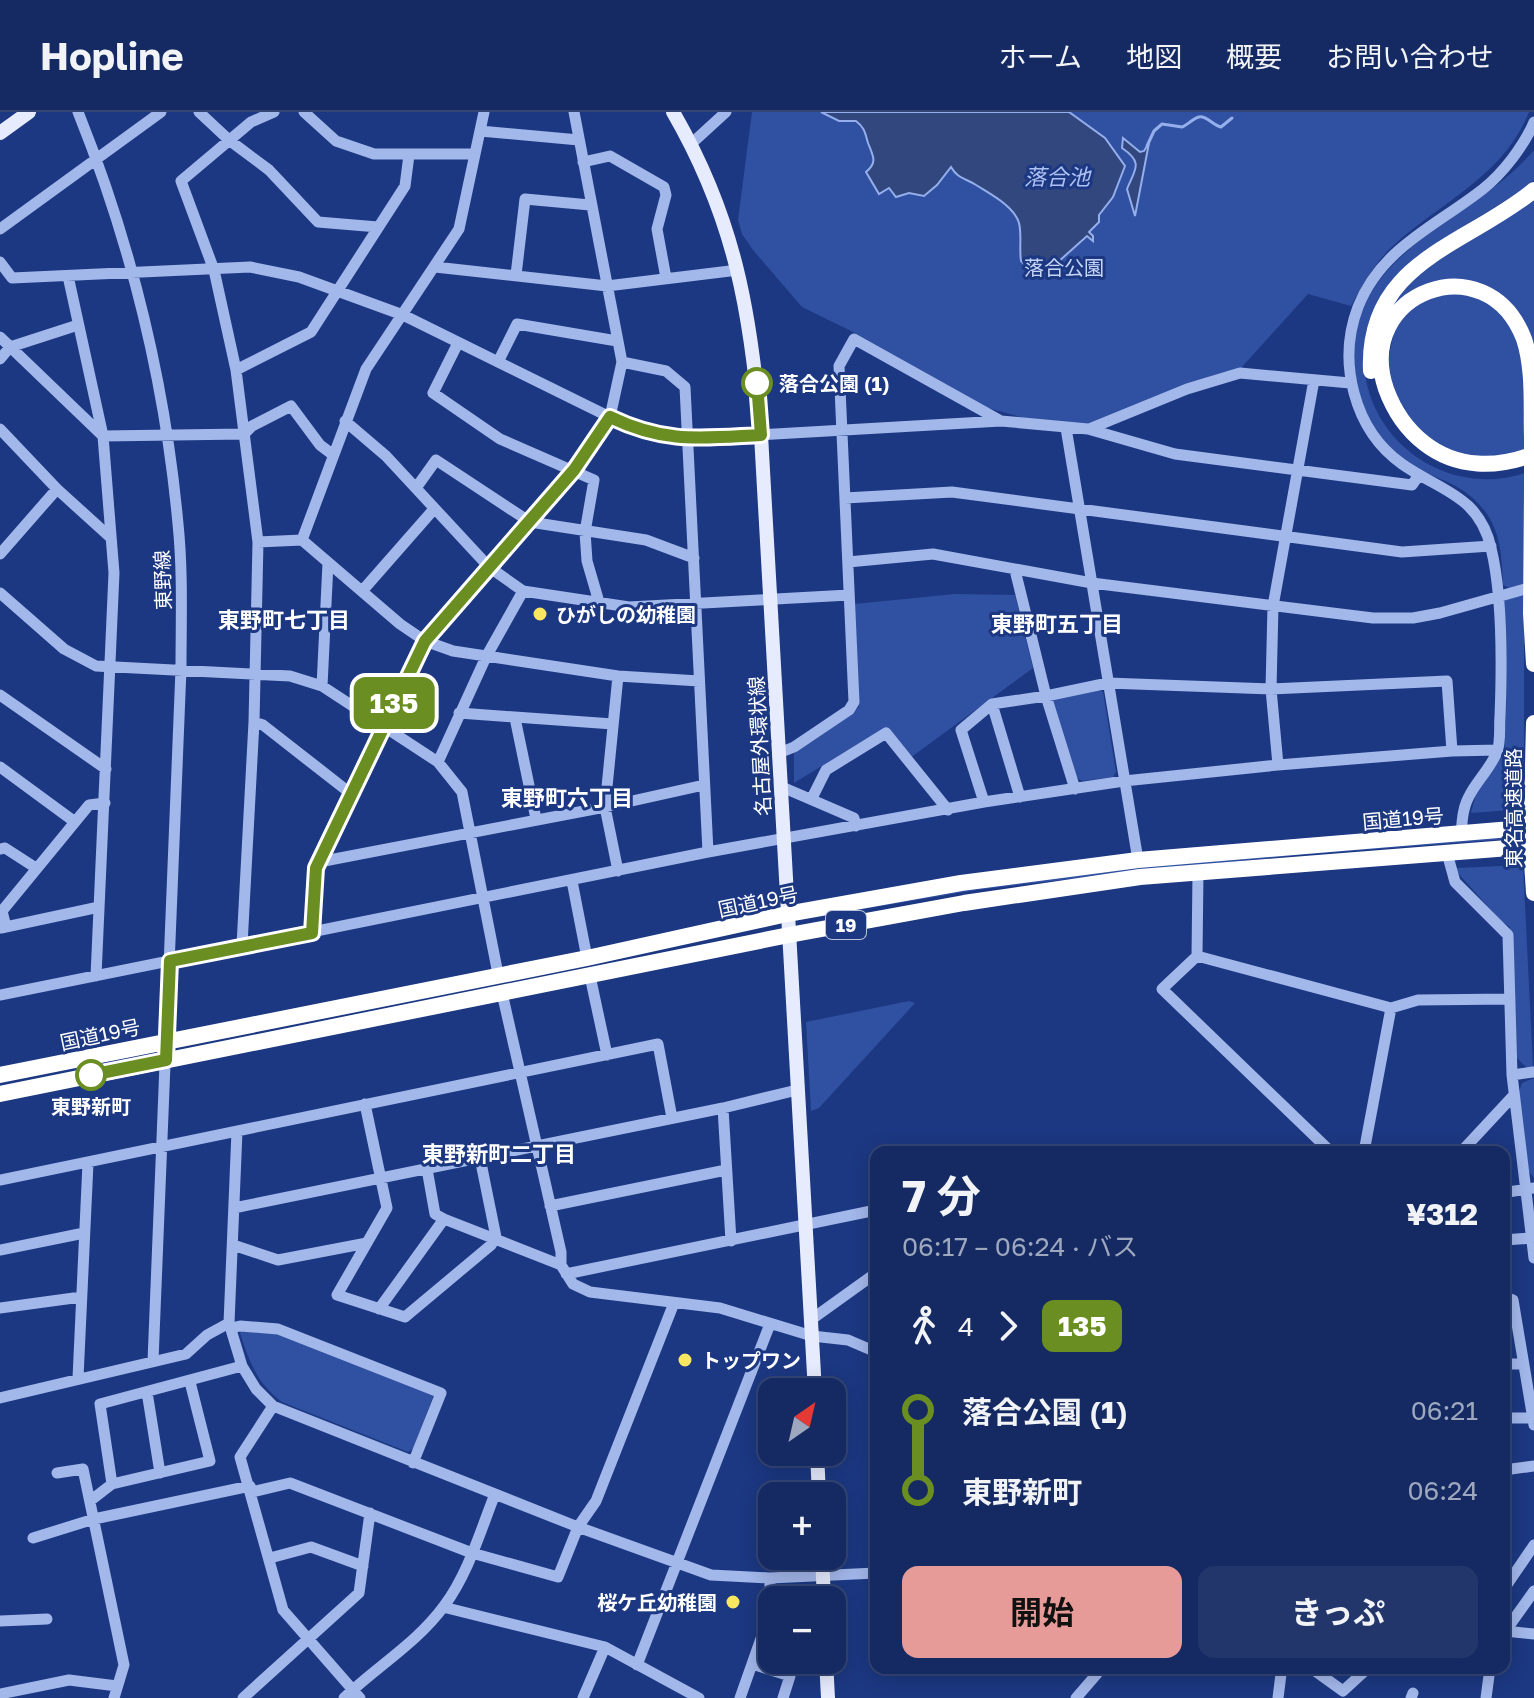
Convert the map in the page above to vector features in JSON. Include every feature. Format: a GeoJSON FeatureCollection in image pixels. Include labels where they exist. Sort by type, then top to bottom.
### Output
{"type":"FeatureCollection","features":[{"type":"Feature","properties":{"kind":"highway"},"geometry":{"type":"LineString","coordinates":[[1534,190],[1513,206],[1429,255],[1400,281],[1377,320],[1371,359],[1372,377],[1387,415],[1408,443],[1431,459],[1468,473],[1506,472],[1534,464]]}},
{"type":"Feature","properties":{"kind":"highway"},"geometry":{"type":"LineString","coordinates":[[1533,445],[1505,463],[1471,464],[1443,456],[1414,436],[1393,407],[1381,374],[1384,340],[1389,324],[1399,310],[1419,294],[1449,287],[1465,287],[1495,299],[1509,313],[1525,343],[1529,363],[1533,445],[1531,613],[1534,664]]}},
{"type":"Feature","properties":{"kind":"highway","name":"東名高速道路"},"geometry":{"type":"LineString","coordinates":[[1534,723],[1534,893]]}},
{"type":"Feature","properties":{"kind":"highway","name":"国道19号"},"geometry":{"type":"LineString","coordinates":[[0,1075],[587,958],[787,914],[961,883],[1138,860],[1534,827]]}},
{"type":"Feature","properties":{"kind":"highway","name":"国道19号"},"geometry":{"type":"LineString","coordinates":[[0,1094],[789,935],[964,903],[1140,877],[1493,848],[1533,853]]}},
{"type":"Feature","properties":{"kind":"main road"},"geometry":{"type":"LineString","coordinates":[[0,133],[29,112]]}},
{"type":"Feature","properties":{"kind":"main road","name":"名古屋外環状線"},"geometry":{"type":"LineString","coordinates":[[673,112],[713,194],[738,270],[754,351],[782,787],[814,1378]]}},
{"type":"Feature","properties":{"kind":"main road"},"geometry":{"type":"LineString","coordinates":[[823,1570],[823,1586]]}},
{"type":"Feature","properties":{"kind":"main road"},"geometry":{"type":"LineString","coordinates":[[827,1674],[828,1698]]}},
{"type":"Feature","properties":{"kind":"street","name":"東野線"},"geometry":{"type":"LineString","coordinates":[[78,112],[134,273],[156,366],[178,524],[182,583],[153,1361]]}},
{"type":"Feature","properties":{"kind":"street"},"geometry":{"type":"LineString","coordinates":[[0,229],[161,112]]}},
{"type":"Feature","properties":{"kind":"street"},"geometry":{"type":"LineString","coordinates":[[199,112],[229,140],[269,170],[318,222],[378,227]]}},
{"type":"Feature","properties":{"kind":"street"},"geometry":{"type":"LineString","coordinates":[[242,945],[256,674],[258,542],[236,370],[214,270],[181,181],[251,122],[274,112]]}},
{"type":"Feature","properties":{"kind":"street"},"geometry":{"type":"LineString","coordinates":[[304,112],[336,141],[374,154],[475,154]]}},
{"type":"Feature","properties":{"kind":"street"},"geometry":{"type":"LineString","coordinates":[[302,540],[366,369],[459,229],[484,112]]}},
{"type":"Feature","properties":{"kind":"street"},"geometry":{"type":"LineString","coordinates":[[312,933],[316,868],[425,641],[574,470],[610,417],[622,362],[574,112]]}},
{"type":"Feature","properties":{"kind":"street"},"geometry":{"type":"LineString","coordinates":[[691,144],[726,112]]}},
{"type":"Feature","properties":{"kind":"street"},"geometry":{"type":"LineString","coordinates":[[1461,834],[1464,808],[1498,750],[1502,677],[1491,546],[1476,513],[1452,491],[1419,475],[1382,447],[1365,422],[1350,383],[1349,355],[1357,308],[1373,277],[1412,237],[1481,190],[1499,174],[1533,127]]}},
{"type":"Feature","properties":{"kind":"street"},"geometry":{"type":"LineString","coordinates":[[480,131],[579,140]]}},
{"type":"Feature","properties":{"kind":"street"},"geometry":{"type":"LineString","coordinates":[[236,370],[311,332],[405,186],[409,155]]}},
{"type":"Feature","properties":{"kind":"street"},"geometry":{"type":"LineString","coordinates":[[583,162],[610,156],[664,187],[666,195],[657,229],[666,278]]}},
{"type":"Feature","properties":{"kind":"street"},"geometry":{"type":"LineString","coordinates":[[516,275],[525,199],[590,205]]}},
{"type":"Feature","properties":{"kind":"street"},"geometry":{"type":"LineString","coordinates":[[0,262],[12,278],[250,267],[299,277],[403,315],[610,417],[659,436],[688,439],[1001,421],[1088,429],[1175,454],[1412,485],[1419,475]]}},
{"type":"Feature","properties":{"kind":"street"},"geometry":{"type":"LineString","coordinates":[[435,267],[607,286],[738,270]]}},
{"type":"Feature","properties":{"kind":"street"},"geometry":{"type":"LineString","coordinates":[[68,276],[103,436],[114,573],[96,976]]}},
{"type":"Feature","properties":{"kind":"street"},"geometry":{"type":"LineString","coordinates":[[498,362],[517,324],[617,341]]}},
{"type":"Feature","properties":{"kind":"street"},"geometry":{"type":"LineString","coordinates":[[0,359],[10,347],[78,325]]}},
{"type":"Feature","properties":{"kind":"street"},"geometry":{"type":"LineString","coordinates":[[0,337],[103,436],[244,434],[252,426],[291,406],[320,445],[332,454]]}},
{"type":"Feature","properties":{"kind":"street"},"geometry":{"type":"LineString","coordinates":[[779,753],[794,747],[849,710],[854,702],[839,366],[854,339],[1001,421]]}},
{"type":"Feature","properties":{"kind":"street"},"geometry":{"type":"LineString","coordinates":[[458,343],[433,393],[500,439],[594,480],[585,532],[587,561],[599,602]]}},
{"type":"Feature","properties":{"kind":"street"},"geometry":{"type":"LineString","coordinates":[[622,362],[666,371],[685,387],[708,852]]}},
{"type":"Feature","properties":{"kind":"street"},"geometry":{"type":"LineString","coordinates":[[1088,429],[1187,389],[1240,373],[1350,383]]}},
{"type":"Feature","properties":{"kind":"street"},"geometry":{"type":"LineString","coordinates":[[1278,765],[1271,689],[1273,606],[1314,380]]}},
{"type":"Feature","properties":{"kind":"street"},"geometry":{"type":"LineString","coordinates":[[345,421],[386,456],[489,567],[523,591],[629,607],[849,595]]}},
{"type":"Feature","properties":{"kind":"street"},"geometry":{"type":"LineString","coordinates":[[1066,428],[1138,860]]}},
{"type":"Feature","properties":{"kind":"street"},"geometry":{"type":"LineString","coordinates":[[0,429],[57,489],[111,538]]}},
{"type":"Feature","properties":{"kind":"street"},"geometry":{"type":"LineString","coordinates":[[416,488],[436,460],[530,522],[646,540],[694,558]]}},
{"type":"Feature","properties":{"kind":"street"},"geometry":{"type":"LineString","coordinates":[[0,554],[57,489]]}},
{"type":"Feature","properties":{"kind":"street"},"geometry":{"type":"LineString","coordinates":[[845,498],[952,492],[1402,552],[1491,546]]}},
{"type":"Feature","properties":{"kind":"street"},"geometry":{"type":"LineString","coordinates":[[363,590],[434,509]]}},
{"type":"Feature","properties":{"kind":"street"},"geometry":{"type":"LineString","coordinates":[[258,542],[302,540],[400,624],[425,641],[453,651],[618,676],[699,681]]}},
{"type":"Feature","properties":{"kind":"street"},"geometry":{"type":"LineString","coordinates":[[848,562],[933,554],[1092,583],[1373,618],[1413,618],[1525,589]]}},
{"type":"Feature","properties":{"kind":"street"},"geometry":{"type":"LineString","coordinates":[[322,686],[328,563]]}},
{"type":"Feature","properties":{"kind":"street"},"geometry":{"type":"LineString","coordinates":[[1015,570],[1046,696],[1075,789]]}},
{"type":"Feature","properties":{"kind":"street"},"geometry":{"type":"LineString","coordinates":[[438,762],[486,657],[523,591]]}},
{"type":"Feature","properties":{"kind":"street"},"geometry":{"type":"LineString","coordinates":[[0,593],[64,649],[96,666],[290,676],[322,686],[438,762],[462,792],[498,974]]}},
{"type":"Feature","properties":{"kind":"street"},"geometry":{"type":"LineString","coordinates":[[618,676],[605,807],[618,871]]}},
{"type":"Feature","properties":{"kind":"street"},"geometry":{"type":"LineString","coordinates":[[984,802],[961,730],[992,704],[1108,683],[1271,689],[1447,681],[1452,751]]}},
{"type":"Feature","properties":{"kind":"street"},"geometry":{"type":"LineString","coordinates":[[0,695],[106,769]]}},
{"type":"Feature","properties":{"kind":"street"},"geometry":{"type":"LineString","coordinates":[[992,704],[1020,797]]}},
{"type":"Feature","properties":{"kind":"street"},"geometry":{"type":"LineString","coordinates":[[459,713],[613,724]]}},
{"type":"Feature","properties":{"kind":"street"},"geometry":{"type":"LineString","coordinates":[[515,718],[536,819]]}},
{"type":"Feature","properties":{"kind":"street"},"geometry":{"type":"LineString","coordinates":[[254,722],[263,725],[350,793]]}},
{"type":"Feature","properties":{"kind":"street"},"geometry":{"type":"LineString","coordinates":[[812,798],[826,770],[886,733],[948,810]]}},
{"type":"Feature","properties":{"kind":"street"},"geometry":{"type":"LineString","coordinates":[[0,995],[708,852],[984,802],[1124,781],[1278,765],[1498,750]]}},
{"type":"Feature","properties":{"kind":"street"},"geometry":{"type":"LineString","coordinates":[[0,767],[75,822]]}},
{"type":"Feature","properties":{"kind":"street"},"geometry":{"type":"LineString","coordinates":[[319,862],[704,785]]}},
{"type":"Feature","properties":{"kind":"street"},"geometry":{"type":"LineString","coordinates":[[782,787],[854,818],[856,826]]}},
{"type":"Feature","properties":{"kind":"street"},"geometry":{"type":"LineString","coordinates":[[99,907],[3,927],[2,911],[36,868],[89,805],[105,803]]}},
{"type":"Feature","properties":{"kind":"street"},"geometry":{"type":"LineString","coordinates":[[0,849],[5,848],[36,868]]}},
{"type":"Feature","properties":{"kind":"street"},"geometry":{"type":"LineString","coordinates":[[1447,853],[1455,882],[1508,935],[1512,1075],[1529,1188],[1534,1258]]}},
{"type":"Feature","properties":{"kind":"street"},"geometry":{"type":"LineString","coordinates":[[1198,873],[1197,956],[1162,989],[1325,1146]]}},
{"type":"Feature","properties":{"kind":"street"},"geometry":{"type":"LineString","coordinates":[[572,881],[587,958]]}},
{"type":"Feature","properties":{"kind":"street"},"geometry":{"type":"LineString","coordinates":[[1197,956],[1391,1008],[1418,1000],[1510,999]]}},
{"type":"Feature","properties":{"kind":"street"},"geometry":{"type":"LineString","coordinates":[[590,976],[607,1055]]}},
{"type":"Feature","properties":{"kind":"street"},"geometry":{"type":"LineString","coordinates":[[502,993],[564,1269],[573,1284],[590,1292],[720,1308],[812,1336],[848,1340],[870,1349]]}},
{"type":"Feature","properties":{"kind":"street"},"geometry":{"type":"LineString","coordinates":[[1365,1146],[1391,1008]]}},
{"type":"Feature","properties":{"kind":"street"},"geometry":{"type":"LineString","coordinates":[[0,1180],[658,1044],[672,1118]]}},
{"type":"Feature","properties":{"kind":"street"},"geometry":{"type":"LineString","coordinates":[[1512,1075],[1533,1072]]}},
{"type":"Feature","properties":{"kind":"street"},"geometry":{"type":"LineString","coordinates":[[234,1208],[723,1108],[797,1090]]}},
{"type":"Feature","properties":{"kind":"street"},"geometry":{"type":"LineString","coordinates":[[1467,1146],[1514,1095]]}},
{"type":"Feature","properties":{"kind":"street"},"geometry":{"type":"LineString","coordinates":[[365,1104],[387,1208],[337,1295],[405,1317],[491,1245],[496,1237],[480,1158]]}},
{"type":"Feature","properties":{"kind":"street"},"geometry":{"type":"LineString","coordinates":[[723,1108],[731,1241]]}},
{"type":"Feature","properties":{"kind":"street"},"geometry":{"type":"LineString","coordinates":[[237,1131],[230,1326],[242,1366],[256,1389],[273,1406],[578,1527],[711,1575],[770,1578],[870,1573]]}},
{"type":"Feature","properties":{"kind":"street"},"geometry":{"type":"LineString","coordinates":[[78,1378],[88,1163]]}},
{"type":"Feature","properties":{"kind":"street"},"geometry":{"type":"LineString","coordinates":[[427,1169],[435,1214],[496,1237],[564,1269],[731,1241],[870,1211]]}},
{"type":"Feature","properties":{"kind":"street"},"geometry":{"type":"LineString","coordinates":[[550,1206],[726,1170]]}},
{"type":"Feature","properties":{"kind":"street"},"geometry":{"type":"LineString","coordinates":[[379,1309],[444,1219]]}},
{"type":"Feature","properties":{"kind":"street"},"geometry":{"type":"LineString","coordinates":[[0,1250],[84,1233]]}},
{"type":"Feature","properties":{"kind":"street"},"geometry":{"type":"LineString","coordinates":[[1510,1240],[1531,1238]]}},
{"type":"Feature","properties":{"kind":"street"},"geometry":{"type":"LineString","coordinates":[[233,1245],[278,1260],[367,1243]]}},
{"type":"Feature","properties":{"kind":"street"},"geometry":{"type":"LineString","coordinates":[[812,1319],[870,1277]]}},
{"type":"Feature","properties":{"kind":"street"},"geometry":{"type":"LineString","coordinates":[[0,1308],[81,1297]]}},
{"type":"Feature","properties":{"kind":"street"},"geometry":{"type":"LineString","coordinates":[[1510,1299],[1513,1300],[1533,1422],[1510,1419]]}},
{"type":"Feature","properties":{"kind":"street"},"geometry":{"type":"LineString","coordinates":[[33,1538],[94,1519],[290,1483],[472,1553],[558,1577],[578,1527],[596,1501],[674,1303]]}},
{"type":"Feature","properties":{"kind":"street"},"geometry":{"type":"LineString","coordinates":[[637,1665],[770,1324]]}},
{"type":"Feature","properties":{"kind":"street"},"geometry":{"type":"LineString","coordinates":[[0,1398],[186,1354],[207,1335],[230,1326],[278,1329],[441,1393],[413,1463]]}},
{"type":"Feature","properties":{"kind":"street"},"geometry":{"type":"LineString","coordinates":[[1510,1364],[1523,1364]]}},
{"type":"Feature","properties":{"kind":"street"},"geometry":{"type":"LineString","coordinates":[[112,1484],[100,1404],[242,1366]]}},
{"type":"Feature","properties":{"kind":"street"},"geometry":{"type":"LineString","coordinates":[[90,1501],[112,1484],[210,1461],[190,1382]]}},
{"type":"Feature","properties":{"kind":"street"},"geometry":{"type":"LineString","coordinates":[[147,1392],[160,1473]]}},
{"type":"Feature","properties":{"kind":"street"},"geometry":{"type":"LineString","coordinates":[[273,1406],[240,1457],[283,1610],[309,1638],[352,1695],[410,1643],[443,1607],[464,1573],[495,1494]]}},
{"type":"Feature","properties":{"kind":"street"},"geometry":{"type":"LineString","coordinates":[[1510,1470],[1534,1466]]}},
{"type":"Feature","properties":{"kind":"street"},"geometry":{"type":"LineString","coordinates":[[57,1473],[83,1469],[124,1665],[114,1698]]}},
{"type":"Feature","properties":{"kind":"street"},"geometry":{"type":"LineString","coordinates":[[243,1698],[359,1593],[370,1513]]}},
{"type":"Feature","properties":{"kind":"street"},"geometry":{"type":"LineString","coordinates":[[1510,1571],[1534,1545]]}},
{"type":"Feature","properties":{"kind":"street"},"geometry":{"type":"LineString","coordinates":[[270,1558],[311,1547],[363,1566]]}},
{"type":"Feature","properties":{"kind":"street"},"geometry":{"type":"LineString","coordinates":[[740,1698],[770,1613],[770,1578]]}},
{"type":"Feature","properties":{"kind":"street"},"geometry":{"type":"LineString","coordinates":[[1510,1624],[1533,1594]]}},
{"type":"Feature","properties":{"kind":"street"},"geometry":{"type":"LineString","coordinates":[[443,1607],[605,1647],[699,1698]]}},
{"type":"Feature","properties":{"kind":"street"},"geometry":{"type":"LineString","coordinates":[[0,1621],[47,1619]]}},
{"type":"Feature","properties":{"kind":"street"},"geometry":{"type":"LineString","coordinates":[[1510,1632],[1534,1634]]}},
{"type":"Feature","properties":{"kind":"street"},"geometry":{"type":"LineString","coordinates":[[583,1698],[605,1647]]}},
{"type":"Feature","properties":{"kind":"street"},"geometry":{"type":"LineString","coordinates":[[752,1664],[790,1676],[783,1698]]}},
{"type":"Feature","properties":{"kind":"street"},"geometry":{"type":"LineString","coordinates":[[1076,1698],[1097,1674]]}},
{"type":"Feature","properties":{"kind":"street"},"geometry":{"type":"LineString","coordinates":[[1278,1698],[1281,1674]]}},
{"type":"Feature","properties":{"kind":"street"},"geometry":{"type":"LineString","coordinates":[[1319,1674],[1343,1691],[1361,1674]]}},
{"type":"Feature","properties":{"kind":"street"},"geometry":{"type":"LineString","coordinates":[[1486,1698],[1489,1674]]}},
{"type":"Feature","properties":{"kind":"street"},"geometry":{"type":"LineString","coordinates":[[0,1694],[69,1680],[117,1686]]}},
{"type":"Feature","properties":{"kind":"green space","name":"落合公園"},"geometry":{"type":"Polygon","coordinates":[[[752,112],[1529,112],[1518,134],[1488,171],[1387,252],[1351,306],[1308,294],[1241,368],[1091,425],[1031,420],[988,408],[802,307],[753,250],[742,234],[738,220],[752,112]]]}},
{"type":"Feature","properties":{"kind":"green space"},"geometry":{"type":"Polygon","coordinates":[[[1534,150],[1534,180],[1425,250],[1392,281],[1369,321],[1364,351],[1366,382],[1376,410],[1392,435],[1413,454],[1438,469],[1466,477],[1495,479],[1525,473],[1525,584],[1510,588],[1503,585],[1497,536],[1484,510],[1461,489],[1405,461],[1374,427],[1357,385],[1357,329],[1370,295],[1390,267],[1417,243],[1508,176],[1534,150]]]}},
{"type":"Feature","properties":{"kind":"green space"},"geometry":{"type":"Polygon","coordinates":[[[1534,196],[1534,369],[1531,347],[1475,283],[1448,280],[1426,286],[1388,316],[1404,284],[1534,196]]]}},
{"type":"Feature","properties":{"kind":"green space"},"geometry":{"type":"Polygon","coordinates":[[[1472,293],[1508,318],[1522,357],[1525,451],[1498,458],[1471,457],[1435,444],[1400,410],[1386,369],[1396,323],[1429,295],[1472,293]]]}},
{"type":"Feature","properties":{"kind":"green space"},"geometry":{"type":"Polygon","coordinates":[[[955,594],[1015,595],[1033,668],[910,758],[884,728],[794,783],[794,753],[859,707],[854,604],[955,594]]]}},
{"type":"Feature","properties":{"kind":"green space"},"geometry":{"type":"Polygon","coordinates":[[[1524,595],[1524,809],[1471,813],[1476,794],[1505,752],[1502,601],[1524,595]]]}},
{"type":"Feature","properties":{"kind":"green space"},"geometry":{"type":"Polygon","coordinates":[[[1098,690],[1103,692],[1116,772],[1113,777],[1082,781],[1077,778],[1051,703],[1054,698],[1098,690]]]}},
{"type":"Feature","properties":{"kind":"green space"},"geometry":{"type":"Polygon","coordinates":[[[1534,834],[1534,837],[1139,871],[976,890],[811,918],[962,890],[1138,867],[1534,834]]]}},
{"type":"Feature","properties":{"kind":"green space"},"geometry":{"type":"Polygon","coordinates":[[[1523,865],[1533,1067],[1528,1069],[1515,1056],[1510,927],[1456,871],[1457,868],[1523,865]]]}},
{"type":"Feature","properties":{"kind":"green space"},"geometry":{"type":"Polygon","coordinates":[[[909,1001],[915,1003],[819,1108],[811,1111],[806,1022],[909,1001]]]}},
{"type":"Feature","properties":{"kind":"green space"},"geometry":{"type":"Polygon","coordinates":[[[1534,1078],[1534,1178],[1526,1168],[1518,1095],[1522,1083],[1534,1078]]]}},
{"type":"Feature","properties":{"kind":"green space"},"geometry":{"type":"Polygon","coordinates":[[[242,1330],[275,1333],[434,1394],[413,1449],[408,1452],[282,1402],[266,1388],[255,1371],[240,1333],[242,1330]]]}},
{"type":"Feature","properties":{"kind":"water","name":"落合池"},"geometry":{"type":"Polygon","coordinates":[[[821,112],[1069,112],[1105,138],[1125,166],[1113,197],[1099,215],[1099,222],[1089,232],[1093,241],[1087,236],[1048,271],[1034,274],[1021,261],[1019,223],[1001,201],[959,176],[951,167],[924,196],[909,193],[896,197],[889,188],[879,194],[866,172],[873,159],[863,128],[856,121],[839,121],[821,112]]]}},
{"type":"Feature","properties":{"kind":"water"},"geometry":{"type":"Polygon","coordinates":[[[1123,138],[1140,152],[1149,143],[1135,216],[1127,189],[1136,167],[1133,158],[1122,148],[1123,138]]]}},
{"type":"Feature","properties":{"kind":"waterway"},"geometry":{"type":"LineString","coordinates":[[1147,146],[1154,131],[1162,124],[1182,127],[1202,117],[1221,127],[1232,118]]}},
{"type":"Feature","properties":{"kind":"bus line","name":"135"},"geometry":{"type":"LineString","coordinates":[[91,1075],[166,1060],[170,961],[312,933],[316,868],[425,641],[574,470],[610,417],[659,436],[688,439],[761,435],[757,383]]}},
{"type":"Feature","properties":{"kind":"place","name":"落合公園 (1)"},"geometry":{"type":"Point","coordinates":[757,383]}},
{"type":"Feature","properties":{"kind":"place","name":"ひがしの幼稚園"},"geometry":{"type":"Point","coordinates":[540,614]}},
{"type":"Feature","properties":{"kind":"place","name":"東野新町"},"geometry":{"type":"Point","coordinates":[91,1075]}},
{"type":"Feature","properties":{"kind":"place","name":"トップワン"},"geometry":{"type":"Point","coordinates":[685,1360]}},
{"type":"Feature","properties":{"kind":"place","name":"桜ケ丘幼稚園"},"geometry":{"type":"Point","coordinates":[733,1602]}},
{"type":"Feature","properties":{"kind":"district","name":"東野町七丁目"},"geometry":{"type":"Point","coordinates":[284,619]}},
{"type":"Feature","properties":{"kind":"district","name":"東野町五丁目"},"geometry":{"type":"Point","coordinates":[1057,623]}},
{"type":"Feature","properties":{"kind":"district","name":"東野町六丁目"},"geometry":{"type":"Point","coordinates":[567,797]}},
{"type":"Feature","properties":{"kind":"district","name":"東野新町二丁目"},"geometry":{"type":"Point","coordinates":[499,1153]}}]}
